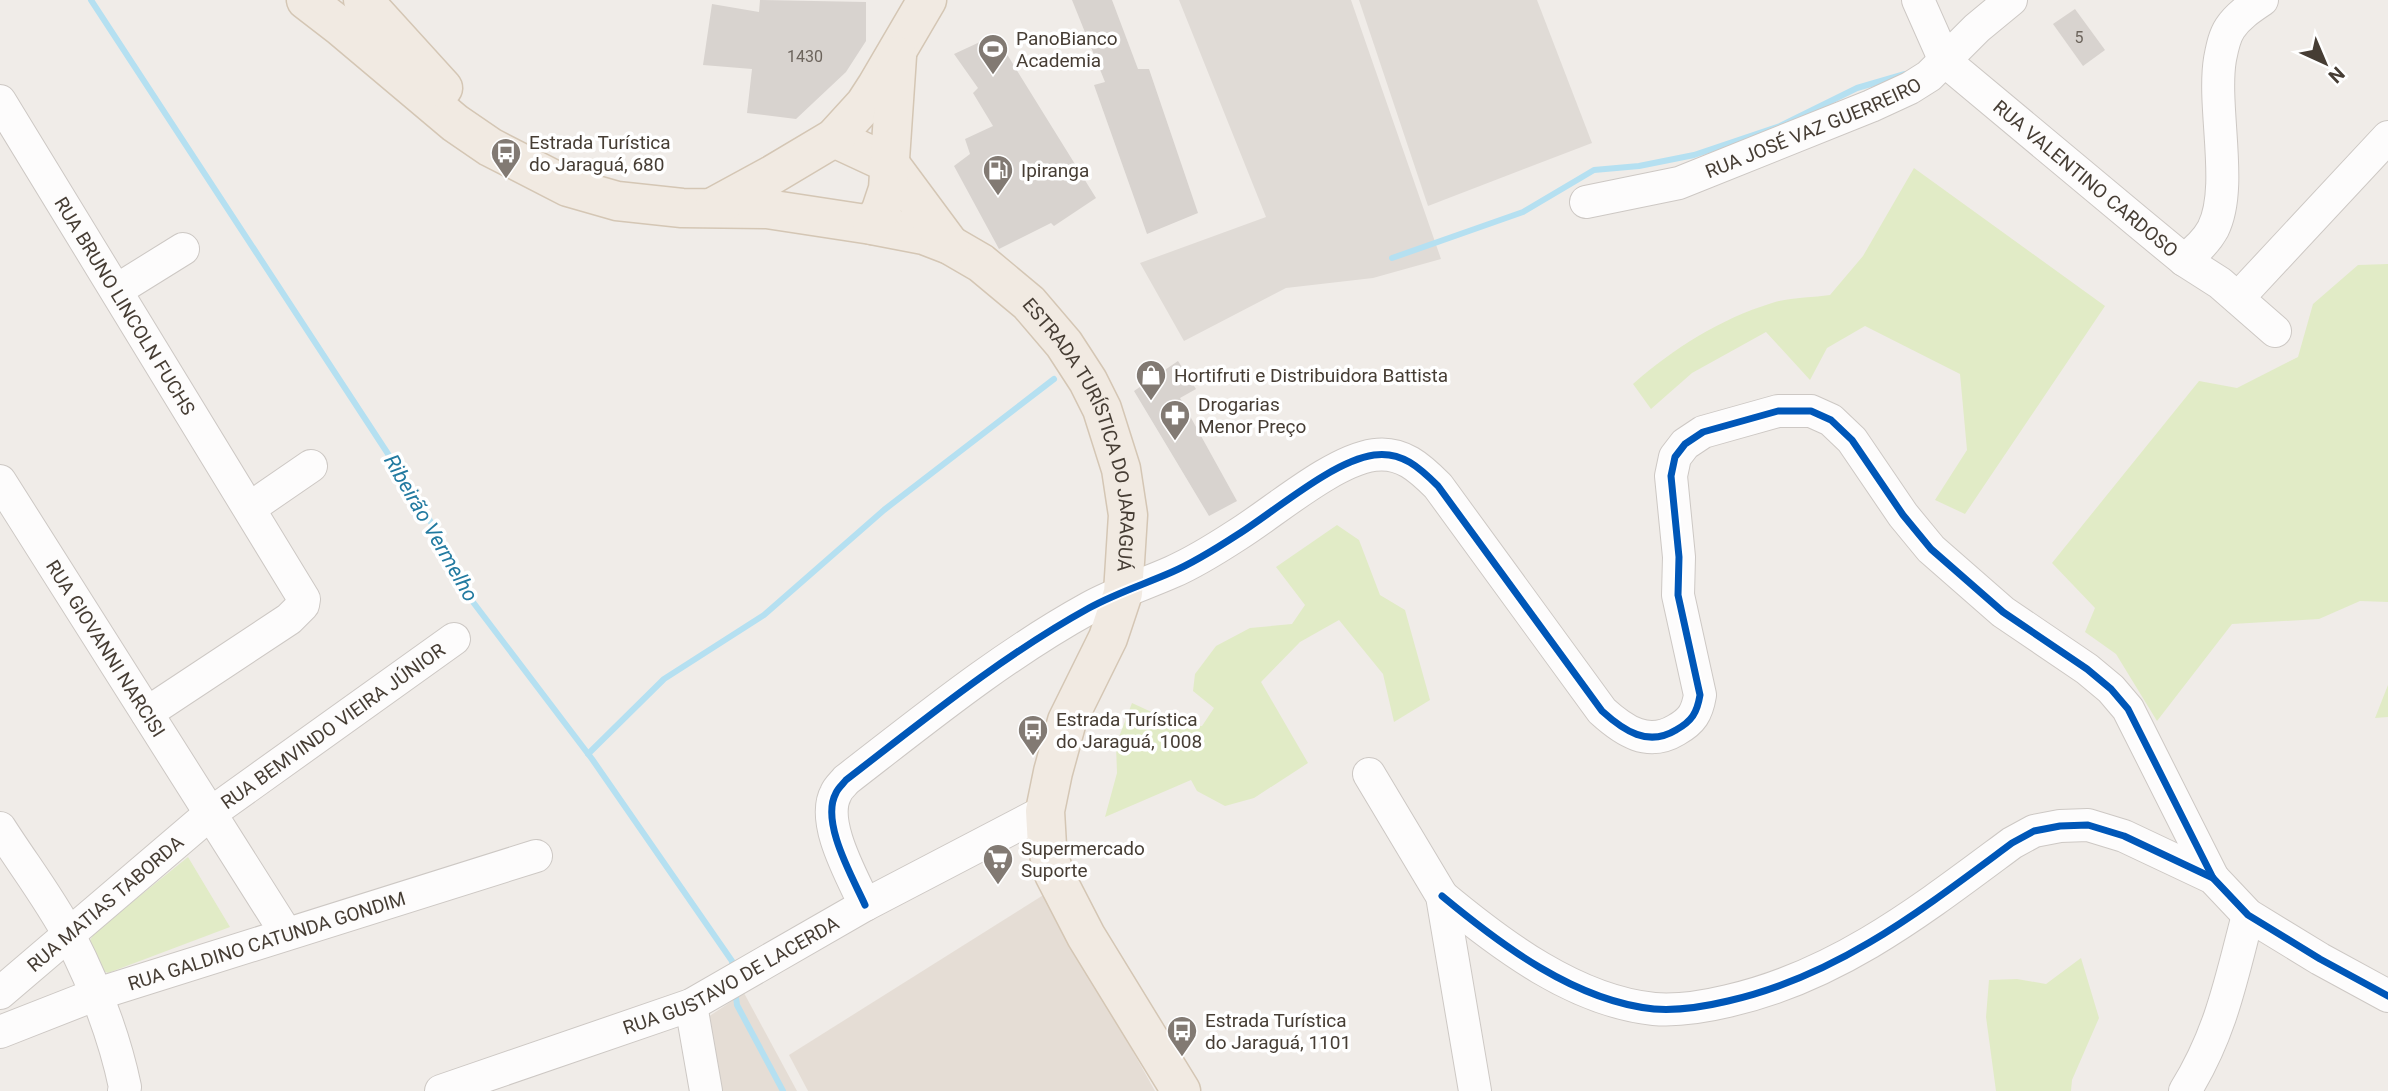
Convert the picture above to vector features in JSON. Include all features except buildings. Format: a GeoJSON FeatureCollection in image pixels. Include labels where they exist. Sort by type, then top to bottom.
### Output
{"type":"FeatureCollection","features":[{"type":"Feature","properties":{"kind":"main road","name":"ESTRADA TURÍSTICA DO JARAGUÁ"},"geometry":{"type":"LineString","coordinates":[[306,0],[426,100],[490,147],[568,187],[617,201],[710,208],[770,192],[872,225],[924,235],[950,245],[981,263],[1029,303],[1063,344],[1102,409],[1121,469],[1128,515],[1123,593],[1108,638],[1067,721],[1045,811],[1047,846],[1054,874],[1086,936],[1181,1091]]}},
{"type":"Feature","properties":{"kind":"main road","name":"ESTRADA TURÍSTICA DO JARAGUÁ"},"geometry":{"type":"LineString","coordinates":[[363,0],[428,71],[490,147]]}},
{"type":"Feature","properties":{"kind":"main road"},"geometry":{"type":"LineString","coordinates":[[770,192],[834,138],[865,104],[927,0]]}},
{"type":"Feature","properties":{"kind":"main road"},"geometry":{"type":"LineString","coordinates":[[872,225],[888,189],[897,54]]}},
{"type":"Feature","properties":{"kind":"main road"},"geometry":{"type":"LineString","coordinates":[[834,138],[890,164],[950,245]]}},
{"type":"Feature","properties":{"kind":"street","name":"RUA VALENTINO CARDOSO"},"geometry":{"type":"LineString","coordinates":[[1918,0],[1945,61],[2184,260],[2201,246],[2214,228],[2220,206],[2222,169],[2218,75],[2223,46],[2229,29],[2244,13],[2262,0]]}},
{"type":"Feature","properties":{"kind":"street","name":"RUA JOSÉ VAZ GUERREIRO"},"geometry":{"type":"LineString","coordinates":[[1586,202],[1679,183],[1910,88],[1929,76],[2011,0]]}},
{"type":"Feature","properties":{"kind":"street","name":"RUA BRUNO LINCOLN FUCHS"},"geometry":{"type":"LineString","coordinates":[[0,101],[302,592],[303,605],[289,619],[147,713]]}},
{"type":"Feature","properties":{"kind":"street"},"geometry":{"type":"LineString","coordinates":[[2238,298],[2388,137]]}},
{"type":"Feature","properties":{"kind":"street"},"geometry":{"type":"LineString","coordinates":[[117,290],[183,249]]}},
{"type":"Feature","properties":{"kind":"street"},"geometry":{"type":"LineString","coordinates":[[2184,260],[2220,283],[2275,331]]}},
{"type":"Feature","properties":{"kind":"street"},"geometry":{"type":"LineString","coordinates":[[866,905],[834,831],[832,807],[835,794],[846,780],[1031,642],[1091,607],[1175,571],[1238,535],[1302,490],[1347,465],[1374,455],[1396,456],[1416,464],[1438,486],[1602,711],[1620,727],[1643,737],[1664,737],[1688,724],[1698,711],[1700,695],[1678,595],[1679,557],[1671,476],[1675,457],[1685,444],[1703,432],[1778,411],[1811,411],[1831,420],[1852,440],[1903,515],[1931,549],[2003,612],[2087,669],[2111,689],[2128,709],[2213,878],[2248,915],[2382,982]]}},
{"type":"Feature","properties":{"kind":"street"},"geometry":{"type":"LineString","coordinates":[[250,508],[311,466]]}},
{"type":"Feature","properties":{"kind":"street","name":"RUA GIOVANNI NARCISI"},"geometry":{"type":"LineString","coordinates":[[0,481],[286,933]]}},
{"type":"Feature","properties":{"kind":"street","name":"RUA BEMVINDO VIEIRA JÚNIOR"},"geometry":{"type":"LineString","coordinates":[[211,813],[454,639]]}},
{"type":"Feature","properties":{"kind":"street"},"geometry":{"type":"LineString","coordinates":[[1369,774],[1442,896],[1493,938],[1553,975],[1601,996],[1653,1009],[1695,1009],[1756,995],[1826,967],[1875,941],[2012,843],[2034,831],[2088,825],[2124,836],[2213,878]]}},
{"type":"Feature","properties":{"kind":"street","name":"RUA GUSTAVO DE LACERDA"},"geometry":{"type":"LineString","coordinates":[[442,1091],[508,1079],[698,1002],[866,905],[1045,811]]}},
{"type":"Feature","properties":{"kind":"street","name":"RUA MATIAS TABORDA"},"geometry":{"type":"LineString","coordinates":[[0,993],[211,813]]}},
{"type":"Feature","properties":{"kind":"street"},"geometry":{"type":"LineString","coordinates":[[0,828],[69,934],[97,994],[118,1053],[124,1091]]}},
{"type":"Feature","properties":{"kind":"street","name":"RUA GALDINO CATUNDA GONDIM"},"geometry":{"type":"LineString","coordinates":[[0,1031],[97,994],[536,856]]}},
{"type":"Feature","properties":{"kind":"street"},"geometry":{"type":"LineString","coordinates":[[1442,896],[1475,1091]]}},
{"type":"Feature","properties":{"kind":"street"},"geometry":{"type":"LineString","coordinates":[[2185,1091],[2201,1066],[2223,1015],[2248,915]]}},
{"type":"Feature","properties":{"kind":"street"},"geometry":{"type":"LineString","coordinates":[[698,1002],[706,1091]]}},
{"type":"Feature","properties":{"kind":"shaded area"},"geometry":{"type":"Polygon","coordinates":[[[1179,0],[1351,0],[1441,259],[1373,278],[1286,288],[1184,341],[1140,263],[1266,217],[1179,0]]]}},
{"type":"Feature","properties":{"kind":"shaded area"},"geometry":{"type":"Polygon","coordinates":[[[1359,0],[1537,0],[1592,143],[1428,206],[1359,0]]]}},
{"type":"Feature","properties":{"kind":"shaded area"},"geometry":{"type":"Polygon","coordinates":[[[1045,894],[1155,1091],[808,1091],[789,1055],[1045,894]]]}},
{"type":"Feature","properties":{"kind":"shaded area"},"geometry":{"type":"Polygon","coordinates":[[[744,993],[797,1091],[716,1091],[708,1017],[744,993]]]}},
{"type":"Feature","properties":{"kind":"green space"},"geometry":{"type":"Polygon","coordinates":[[[1914,168],[2105,306],[1965,514],[1935,500],[1967,450],[1960,374],[1865,326],[1827,348],[1810,380],[1766,332],[1692,373],[1651,409],[1633,384],[1698,336],[1734,317],[1772,303],[1830,295],[1863,256],[1914,168]]]}},
{"type":"Feature","properties":{"kind":"green space"},"geometry":{"type":"Polygon","coordinates":[[[2388,264],[2388,602],[2360,601],[2319,619],[2232,624],[2157,721],[2116,654],[2085,632],[2095,608],[2052,563],[2199,381],[2237,388],[2298,357],[2313,304],[2358,265],[2388,264]]]}},
{"type":"Feature","properties":{"kind":"green space"},"geometry":{"type":"Polygon","coordinates":[[[1337,525],[1359,540],[1380,595],[1405,610],[1430,700],[1394,722],[1383,674],[1339,620],[1300,642],[1261,682],[1308,763],[1254,798],[1225,806],[1197,791],[1191,780],[1105,817],[1117,773],[1116,745],[1132,703],[1184,727],[1202,726],[1214,708],[1193,691],[1195,674],[1216,646],[1250,628],[1292,624],[1305,605],[1276,567],[1337,525]]]}},
{"type":"Feature","properties":{"kind":"green space"},"geometry":{"type":"Polygon","coordinates":[[[2388,685],[2388,717],[2375,718],[2388,685]]]}},
{"type":"Feature","properties":{"kind":"green space"},"geometry":{"type":"Polygon","coordinates":[[[188,857],[230,927],[108,973],[98,969],[87,946],[94,933],[188,857]]]}},
{"type":"Feature","properties":{"kind":"green space"},"geometry":{"type":"Polygon","coordinates":[[[2081,958],[2099,1018],[2072,1080],[2071,1091],[1996,1091],[1986,1017],[1989,980],[2017,979],[2046,984],[2081,958]]]}},
{"type":"Feature","properties":{"kind":"waterway","name":"Ribeirão Vermelho"},"geometry":{"type":"LineString","coordinates":[[91,0],[411,489],[435,529],[454,577],[592,759],[732,961],[733,971]]}},
{"type":"Feature","properties":{"kind":"waterway"},"geometry":{"type":"LineString","coordinates":[[1392,258],[1523,212],[1594,170],[1639,166],[1694,155],[1780,126],[1857,88],[1905,74]]}},
{"type":"Feature","properties":{"kind":"waterway"},"geometry":{"type":"LineString","coordinates":[[588,754],[664,679],[764,615],[884,510],[1054,379]]}},
{"type":"Feature","properties":{"kind":"waterway","name":"Ribeirão Vermelho"},"geometry":{"type":"LineString","coordinates":[[735,989],[737,1005],[783,1091]]}},
{"type":"Feature","properties":{"kind":"cycle path"},"geometry":{"type":"LineString","coordinates":[[865,905],[840,850],[832,819],[832,805],[836,793],[846,780],[965,689],[1057,627],[1099,603],[1197,559],[1322,477],[1358,459],[1374,455],[1402,458],[1417,467],[1438,486],[1602,711],[1619,725],[1646,737],[1666,735],[1676,730],[1693,716],[1700,695],[1678,595],[1679,557],[1671,476],[1675,457],[1685,444],[1703,432],[1778,411],[1811,411],[1831,420],[1852,440],[1903,515],[1931,549],[2003,612],[2087,669],[2111,689],[2128,709],[2213,878]]}},
{"type":"Feature","properties":{"kind":"cycle path"},"geometry":{"type":"LineString","coordinates":[[1442,896],[1514,951],[1568,983],[1625,1004],[1654,1009],[1691,1008],[1768,990],[1806,975],[1878,937],[1946,892],[2012,843],[2034,831],[2088,825],[2124,836],[2213,878],[2248,915],[2388,996]]}},
{"type":"Feature","properties":{"kind":"place","name":"PanoBianco Academia"},"geometry":{"type":"Point","coordinates":[993,76]}},
{"type":"Feature","properties":{"kind":"place","name":"Estrada Turística do Jaraguá, 680"},"geometry":{"type":"Point","coordinates":[506,180]}},
{"type":"Feature","properties":{"kind":"place","name":"Ipiranga"},"geometry":{"type":"Point","coordinates":[998,197]}},
{"type":"Feature","properties":{"kind":"place","name":"Hortifruti e Distribuidora Battista"},"geometry":{"type":"Point","coordinates":[1151,402]}},
{"type":"Feature","properties":{"kind":"place","name":"Drogarias Menor Preço"},"geometry":{"type":"Point","coordinates":[1175,442]}},
{"type":"Feature","properties":{"kind":"place","name":"Estrada Turística do Jaraguá, 1008"},"geometry":{"type":"Point","coordinates":[1033,757]}},
{"type":"Feature","properties":{"kind":"place","name":"Supermercado Suporte"},"geometry":{"type":"Point","coordinates":[998,886]}},
{"type":"Feature","properties":{"kind":"place","name":"Estrada Turística do Jaraguá, 1101"},"geometry":{"type":"Point","coordinates":[1182,1058]}}]}
